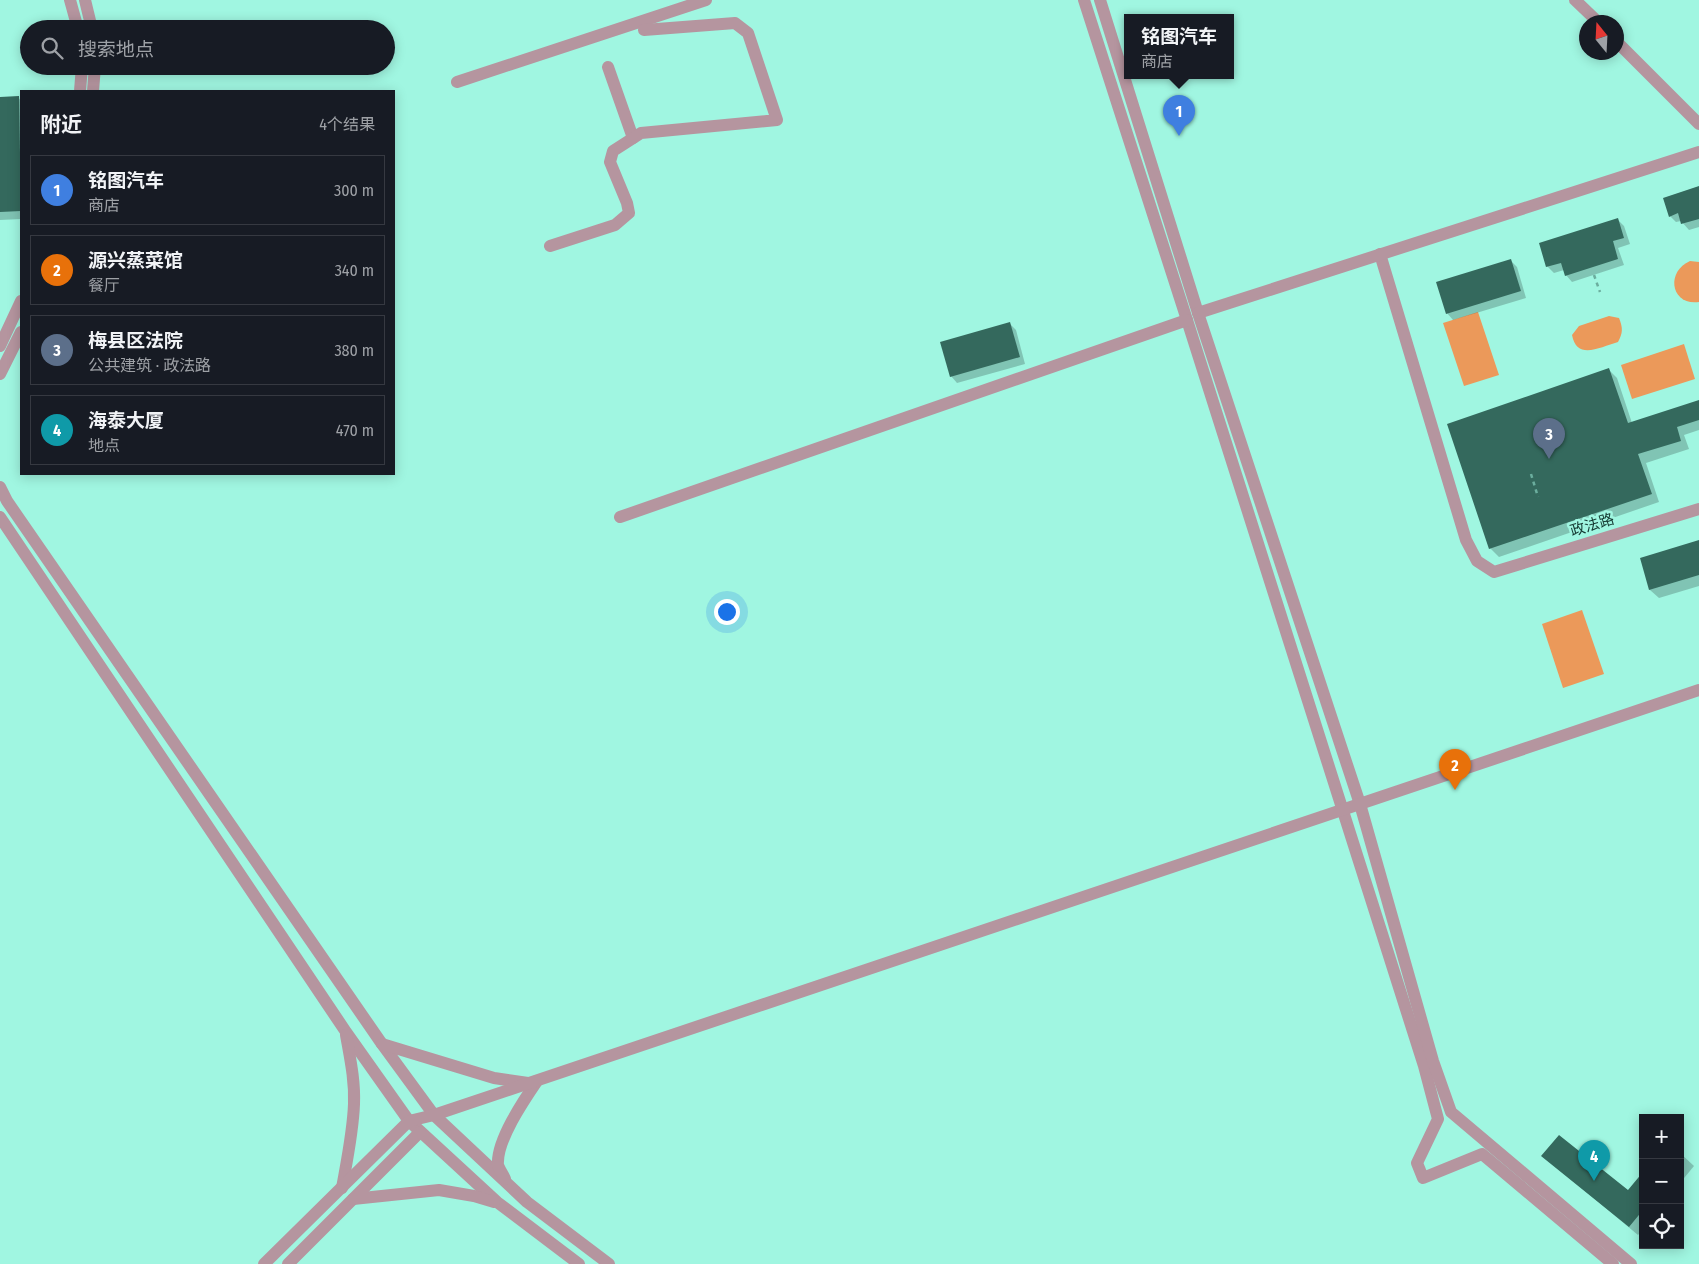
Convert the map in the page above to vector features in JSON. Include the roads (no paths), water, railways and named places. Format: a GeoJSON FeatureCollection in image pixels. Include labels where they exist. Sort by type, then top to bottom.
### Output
{"type":"FeatureCollection","features":[{"type":"Feature","properties":{"kind":"street"},"geometry":{"type":"LineString","coordinates":[[70,0],[76,20]]}},
{"type":"Feature","properties":{"kind":"street"},"geometry":{"type":"LineString","coordinates":[[85,0],[90,20]]}},
{"type":"Feature","properties":{"kind":"street"},"geometry":{"type":"LineString","coordinates":[[457,82],[706,0]]}},
{"type":"Feature","properties":{"kind":"street"},"geometry":{"type":"LineString","coordinates":[[1084,0],[1360,804],[1433,1061],[1451,1112],[1631,1264]]}},
{"type":"Feature","properties":{"kind":"street"},"geometry":{"type":"LineString","coordinates":[[1100,0],[1193,317],[1343,810],[1424,1066],[1438,1119],[1417,1163],[1423,1178],[1482,1154],[1613,1264]]}},
{"type":"Feature","properties":{"kind":"street"},"geometry":{"type":"LineString","coordinates":[[1575,0],[1591,15]]}},
{"type":"Feature","properties":{"kind":"street"},"geometry":{"type":"LineString","coordinates":[[550,246],[615,225],[629,213],[627,203],[610,162],[612,151],[641,133],[777,120],[748,33],[735,23],[644,30]]}},
{"type":"Feature","properties":{"kind":"street"},"geometry":{"type":"LineString","coordinates":[[1624,49],[1699,124]]}},
{"type":"Feature","properties":{"kind":"street"},"geometry":{"type":"LineString","coordinates":[[608,67],[633,138]]}},
{"type":"Feature","properties":{"kind":"street"},"geometry":{"type":"LineString","coordinates":[[80,90],[81,75]]}},
{"type":"Feature","properties":{"kind":"street"},"geometry":{"type":"LineString","coordinates":[[93,90],[94,75]]}},
{"type":"Feature","properties":{"kind":"street"},"geometry":{"type":"LineString","coordinates":[[620,517],[1193,317],[1380,254],[1699,152]]}},
{"type":"Feature","properties":{"kind":"street","name":"政法路"},"geometry":{"type":"LineString","coordinates":[[1380,254],[1466,540],[1477,561],[1494,572],[1699,509]]}},
{"type":"Feature","properties":{"kind":"street"},"geometry":{"type":"LineString","coordinates":[[0,346],[20,302]]}},
{"type":"Feature","properties":{"kind":"street"},"geometry":{"type":"LineString","coordinates":[[0,374],[20,334]]}},
{"type":"Feature","properties":{"kind":"street"},"geometry":{"type":"LineString","coordinates":[[0,487],[18,517],[382,1044],[434,1115],[527,1202],[609,1264]]}},
{"type":"Feature","properties":{"kind":"street"},"geometry":{"type":"LineString","coordinates":[[0,517],[346,1032],[409,1122],[496,1202],[579,1264]]}},
{"type":"Feature","properties":{"kind":"street"},"geometry":{"type":"LineString","coordinates":[[264,1264],[409,1122],[534,1082],[1699,690]]}},
{"type":"Feature","properties":{"kind":"street"},"geometry":{"type":"LineString","coordinates":[[342,1188],[354,1104],[353,1077],[346,1032]]}},
{"type":"Feature","properties":{"kind":"street"},"geometry":{"type":"LineString","coordinates":[[382,1044],[494,1078],[534,1082]]}},
{"type":"Feature","properties":{"kind":"street"},"geometry":{"type":"LineString","coordinates":[[509,1185],[498,1166],[500,1150],[516,1111],[534,1082]]}},
{"type":"Feature","properties":{"kind":"street"},"geometry":{"type":"LineString","coordinates":[[288,1264],[420,1132]]}},
{"type":"Feature","properties":{"kind":"street"},"geometry":{"type":"LineString","coordinates":[[353,1199],[439,1190],[496,1202]]}},
{"type":"Feature","properties":{"kind":"place","name":"铭图汽车"},"geometry":{"type":"Point","coordinates":[1179,136]}},
{"type":"Feature","properties":{"kind":"place","name":"梅县区法院"},"geometry":{"type":"Point","coordinates":[1549,459]}},
{"type":"Feature","properties":{"kind":"place","name":"源兴蒸菜馆"},"geometry":{"type":"Point","coordinates":[1455,790]}},
{"type":"Feature","properties":{"kind":"place","name":"海泰大厦"},"geometry":{"type":"Point","coordinates":[1594,1181]}}]}
